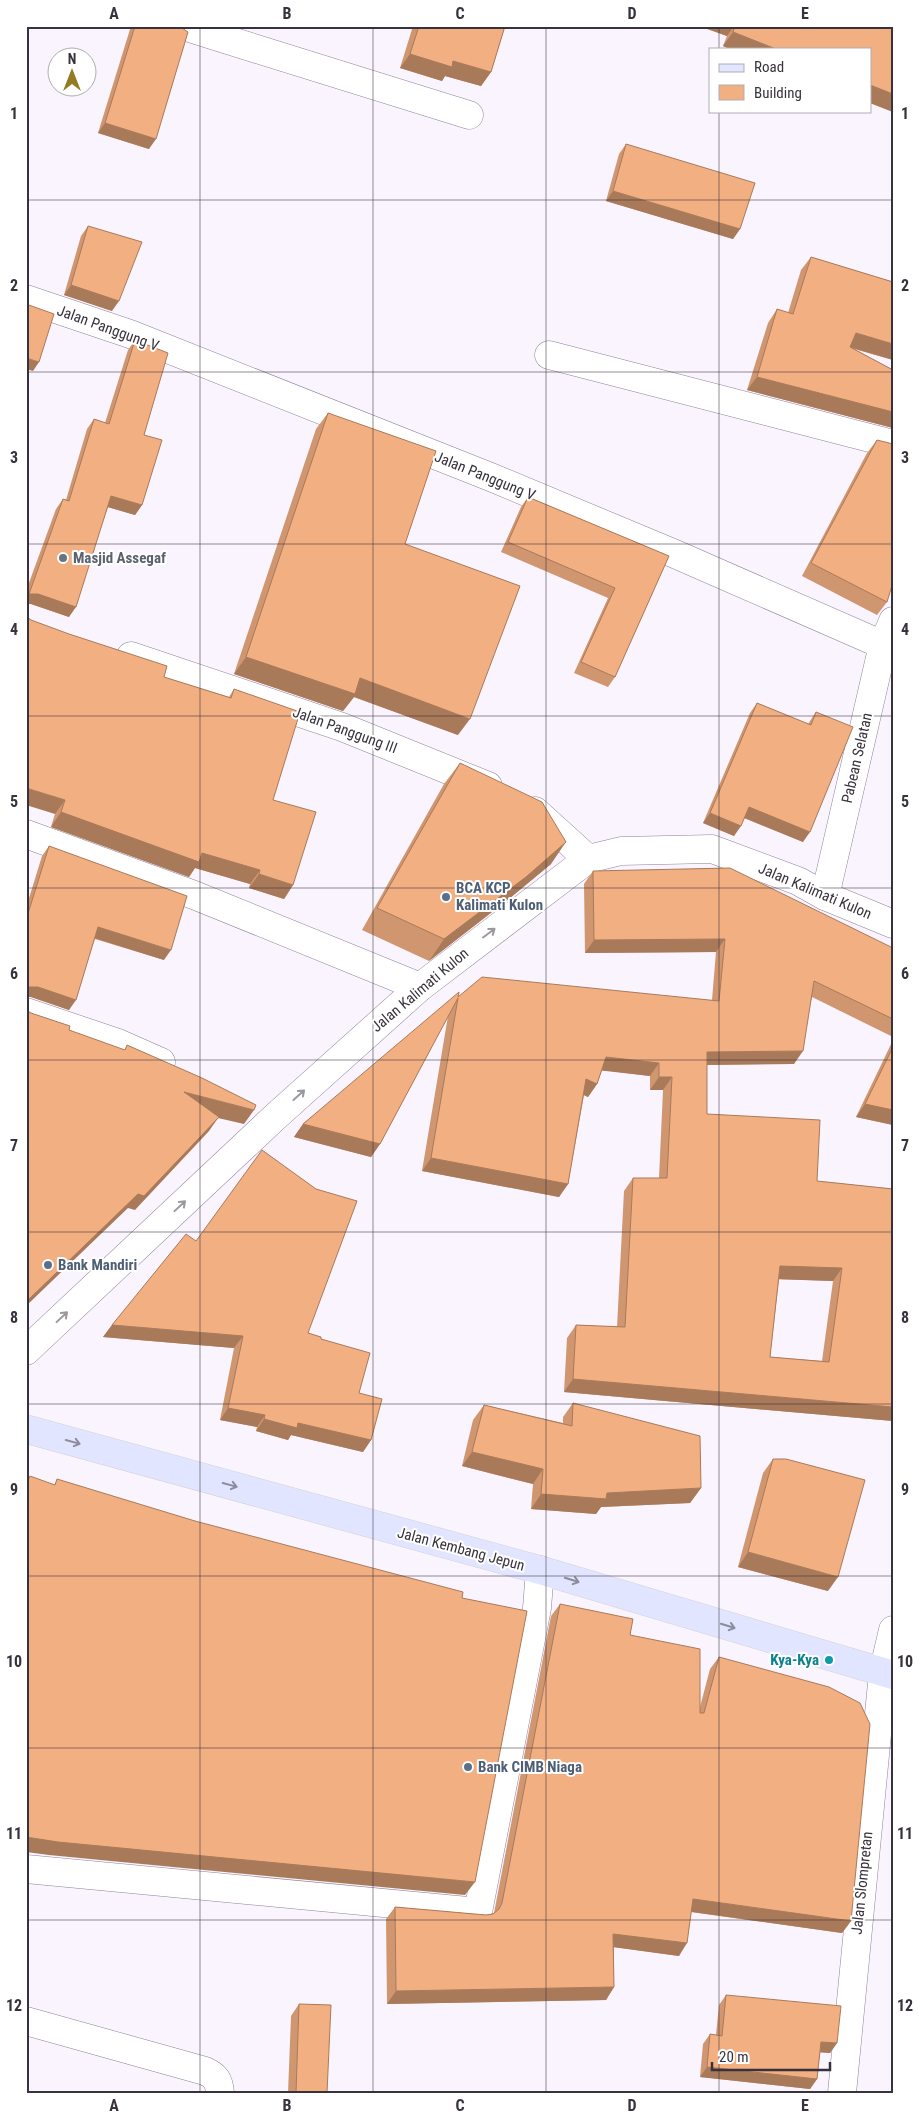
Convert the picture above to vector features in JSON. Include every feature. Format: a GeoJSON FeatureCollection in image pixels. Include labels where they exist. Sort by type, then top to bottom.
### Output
{"type":"FeatureCollection","features":[{"type":"Feature","properties":{"kind":"main road","name":"Jalan Kembang Jepun"},"geometry":{"type":"LineString","coordinates":[[26,1429],[540,1570],[888,1674]]}},
{"type":"Feature","properties":{"kind":"street"},"geometry":{"type":"LineString","coordinates":[[184,26],[469,115]]}},
{"type":"Feature","properties":{"kind":"street","name":"Jalan Panggung V"},"geometry":{"type":"LineString","coordinates":[[26,299],[130,334],[493,478],[675,554],[888,633]]}},
{"type":"Feature","properties":{"kind":"street"},"geometry":{"type":"LineString","coordinates":[[549,355],[893,444]]}},
{"type":"Feature","properties":{"kind":"street","name":"Pabean Selatan"},"geometry":{"type":"LineString","coordinates":[[825,896],[888,633]]}},
{"type":"Feature","properties":{"kind":"street","name":"Jalan Panggung III"},"geometry":{"type":"LineString","coordinates":[[103,647],[342,728],[469,777],[512,798],[539,814],[588,859]]}},
{"type":"Feature","properties":{"kind":"street"},"geometry":{"type":"LineString","coordinates":[[26,834],[194,895],[420,987]]}},
{"type":"Feature","properties":{"kind":"street","name":"Jalan Kalimati Kulon"},"geometry":{"type":"LineString","coordinates":[[26,1351],[274,1117],[420,987],[588,859],[620,851],[712,849],[798,881],[825,896],[893,924]]}},
{"type":"Feature","properties":{"kind":"street"},"geometry":{"type":"LineString","coordinates":[[26,1012],[118,1043],[181,1070]]}},
{"type":"Feature","properties":{"kind":"street"},"geometry":{"type":"LineString","coordinates":[[249,1104],[274,1117]]}},
{"type":"Feature","properties":{"kind":"street"},"geometry":{"type":"LineString","coordinates":[[26,1869],[478,1912],[537,1608],[540,1570]]}},
{"type":"Feature","properties":{"kind":"street","name":"Jalan Slompretan"},"geometry":{"type":"LineString","coordinates":[[842,2093],[893,1630]]}},
{"type":"Feature","properties":{"kind":"street"},"geometry":{"type":"LineString","coordinates":[[26,2021],[205,2071],[214,2075],[218,2082],[220,2093]]}},
{"type":"Feature","properties":{"kind":"building"},"geometry":{"type":"Polygon","coordinates":[[[135,26],[179,26],[188,32],[156,139],[105,123],[135,26]]]}},
{"type":"Feature","properties":{"kind":"building"},"geometry":{"type":"Polygon","coordinates":[[[419,26],[505,26],[491,72],[453,61],[452,67],[410,54],[419,26]]]}},
{"type":"Feature","properties":{"kind":"building"},"geometry":{"type":"Polygon","coordinates":[[[735,26],[893,26],[893,94],[872,86],[872,48],[773,48],[733,32],[735,26]]]}},
{"type":"Feature","properties":{"kind":"building"},"geometry":{"type":"Polygon","coordinates":[[[626,144],[755,183],[740,229],[613,191],[626,144]]]}},
{"type":"Feature","properties":{"kind":"building"},"geometry":{"type":"Polygon","coordinates":[[[88,226],[142,242],[119,301],[71,285],[88,226]]]}},
{"type":"Feature","properties":{"kind":"building"},"geometry":{"type":"Polygon","coordinates":[[[811,257],[893,282],[893,344],[856,333],[850,347],[893,370],[893,412],[757,377],[777,309],[793,314],[811,257]]]}},
{"type":"Feature","properties":{"kind":"building"},"geometry":{"type":"Polygon","coordinates":[[[26,304],[54,314],[39,362],[26,358],[26,304]]]}},
{"type":"Feature","properties":{"kind":"building"},"geometry":{"type":"Polygon","coordinates":[[[135,340],[168,353],[144,435],[162,440],[142,505],[111,496],[76,607],[38,594],[29,594],[63,499],[69,501],[94,419],[109,424],[135,340]]]}},
{"type":"Feature","properties":{"kind":"building"},"geometry":{"type":"Polygon","coordinates":[[[328,413],[436,451],[405,544],[520,586],[470,719],[360,678],[355,694],[246,657],[328,413]]]}},
{"type":"Feature","properties":{"kind":"building"},"geometry":{"type":"Polygon","coordinates":[[[877,440],[893,444],[893,582],[887,602],[811,563],[877,440]]]}},
{"type":"Feature","properties":{"kind":"building"},"geometry":{"type":"Polygon","coordinates":[[[528,497],[669,556],[615,677],[581,662],[615,588],[508,542],[528,497]]]}},
{"type":"Feature","properties":{"kind":"building"},"geometry":{"type":"Polygon","coordinates":[[[26,616],[31,620],[69,634],[167,666],[164,677],[231,698],[234,689],[300,712],[273,800],[316,812],[293,885],[259,874],[260,870],[202,853],[199,862],[61,812],[65,800],[26,788],[26,616]]]}},
{"type":"Feature","properties":{"kind":"building"},"geometry":{"type":"Polygon","coordinates":[[[757,703],[811,725],[816,712],[853,727],[810,832],[749,807],[741,826],[710,813],[757,703]]]}},
{"type":"Feature","properties":{"kind":"building","name":"BCA KCP Kalimati Kulon"},"geometry":{"type":"Polygon","coordinates":[[[460,763],[542,802],[566,842],[526,877],[444,939],[377,908],[460,763]]]}},
{"type":"Feature","properties":{"kind":"building"},"geometry":{"type":"Polygon","coordinates":[[[49,846],[187,896],[171,950],[98,927],[76,1000],[38,987],[26,988],[26,920],[49,846]]]}},
{"type":"Feature","properties":{"kind":"building"},"geometry":{"type":"Polygon","coordinates":[[[730,868],[893,948],[893,1019],[814,981],[803,1051],[707,1052],[707,1114],[820,1120],[817,1181],[893,1189],[893,1407],[573,1379],[576,1325],[625,1327],[633,1178],[667,1178],[672,1077],[659,1077],[659,1063],[606,1057],[597,1084],[586,1079],[568,1184],[431,1158],[458,998],[380,1144],[303,1124],[459,992],[458,997],[482,977],[719,1001],[725,939],[594,940],[593,871],[730,868]],[[780,1266],[770,1357],[829,1362],[842,1268],[780,1266]]]}},
{"type":"Feature","properties":{"kind":"building"},"geometry":{"type":"Polygon","coordinates":[[[26,1010],[70,1026],[69,1030],[125,1050],[127,1045],[202,1078],[256,1105],[254,1110],[184,1092],[219,1117],[144,1196],[138,1194],[26,1302],[26,1010]]]}},
{"type":"Feature","properties":{"kind":"building"},"geometry":{"type":"Polygon","coordinates":[[[893,1047],[893,1110],[865,1104],[893,1047]]]}},
{"type":"Feature","properties":{"kind":"building"},"geometry":{"type":"Polygon","coordinates":[[[262,1150],[316,1189],[357,1201],[308,1333],[321,1337],[321,1339],[370,1353],[359,1393],[382,1399],[371,1440],[298,1423],[297,1428],[264,1419],[265,1415],[228,1408],[243,1336],[112,1325],[186,1234],[196,1241],[262,1150]]]}},
{"type":"Feature","properties":{"kind":"building"},"geometry":{"type":"Polygon","coordinates":[[[573,1403],[700,1436],[701,1488],[607,1493],[606,1499],[541,1494],[543,1469],[472,1452],[484,1405],[572,1426],[573,1403]]]}},
{"type":"Feature","properties":{"kind":"building"},"geometry":{"type":"Polygon","coordinates":[[[773,1459],[786,1459],[865,1480],[838,1577],[748,1552],[773,1459]]]}},
{"type":"Feature","properties":{"kind":"building"},"geometry":{"type":"Polygon","coordinates":[[[30,1476],[55,1485],[57,1479],[195,1521],[463,1592],[462,1598],[527,1611],[475,1882],[58,1842],[26,1837],[26,1485],[30,1476]]]}},
{"type":"Feature","properties":{"kind":"building"},"geometry":{"type":"Polygon","coordinates":[[[560,1604],[633,1619],[630,1635],[700,1649],[700,1713],[704,1713],[719,1657],[829,1687],[860,1703],[870,1724],[851,1921],[693,1899],[687,1943],[613,1934],[614,1987],[396,1991],[395,1907],[486,1915],[493,1914],[502,1903],[560,1604]]]}},
{"type":"Feature","properties":{"kind":"building"},"geometry":{"type":"Polygon","coordinates":[[[726,1995],[841,2006],[837,2043],[821,2042],[817,2079],[707,2067],[710,2034],[722,2036],[726,1995]]]}},
{"type":"Feature","properties":{"kind":"building"},"geometry":{"type":"Polygon","coordinates":[[[299,2004],[331,2005],[327,2093],[296,2093],[299,2004]]]}},
{"type":"Feature","properties":{"kind":"place","name":"Masjid Assegaf"},"geometry":{"type":"Point","coordinates":[63,558]}},
{"type":"Feature","properties":{"kind":"place","name":"BCA KCP Kalimati Kulon"},"geometry":{"type":"Point","coordinates":[446,897]}},
{"type":"Feature","properties":{"kind":"place","name":"Bank Mandiri"},"geometry":{"type":"Point","coordinates":[48,1265]}},
{"type":"Feature","properties":{"kind":"place","name":"Kya-Kya"},"geometry":{"type":"Point","coordinates":[829,1660]}},
{"type":"Feature","properties":{"kind":"place","name":"Bank CIMB Niaga"},"geometry":{"type":"Point","coordinates":[468,1767]}}]}
